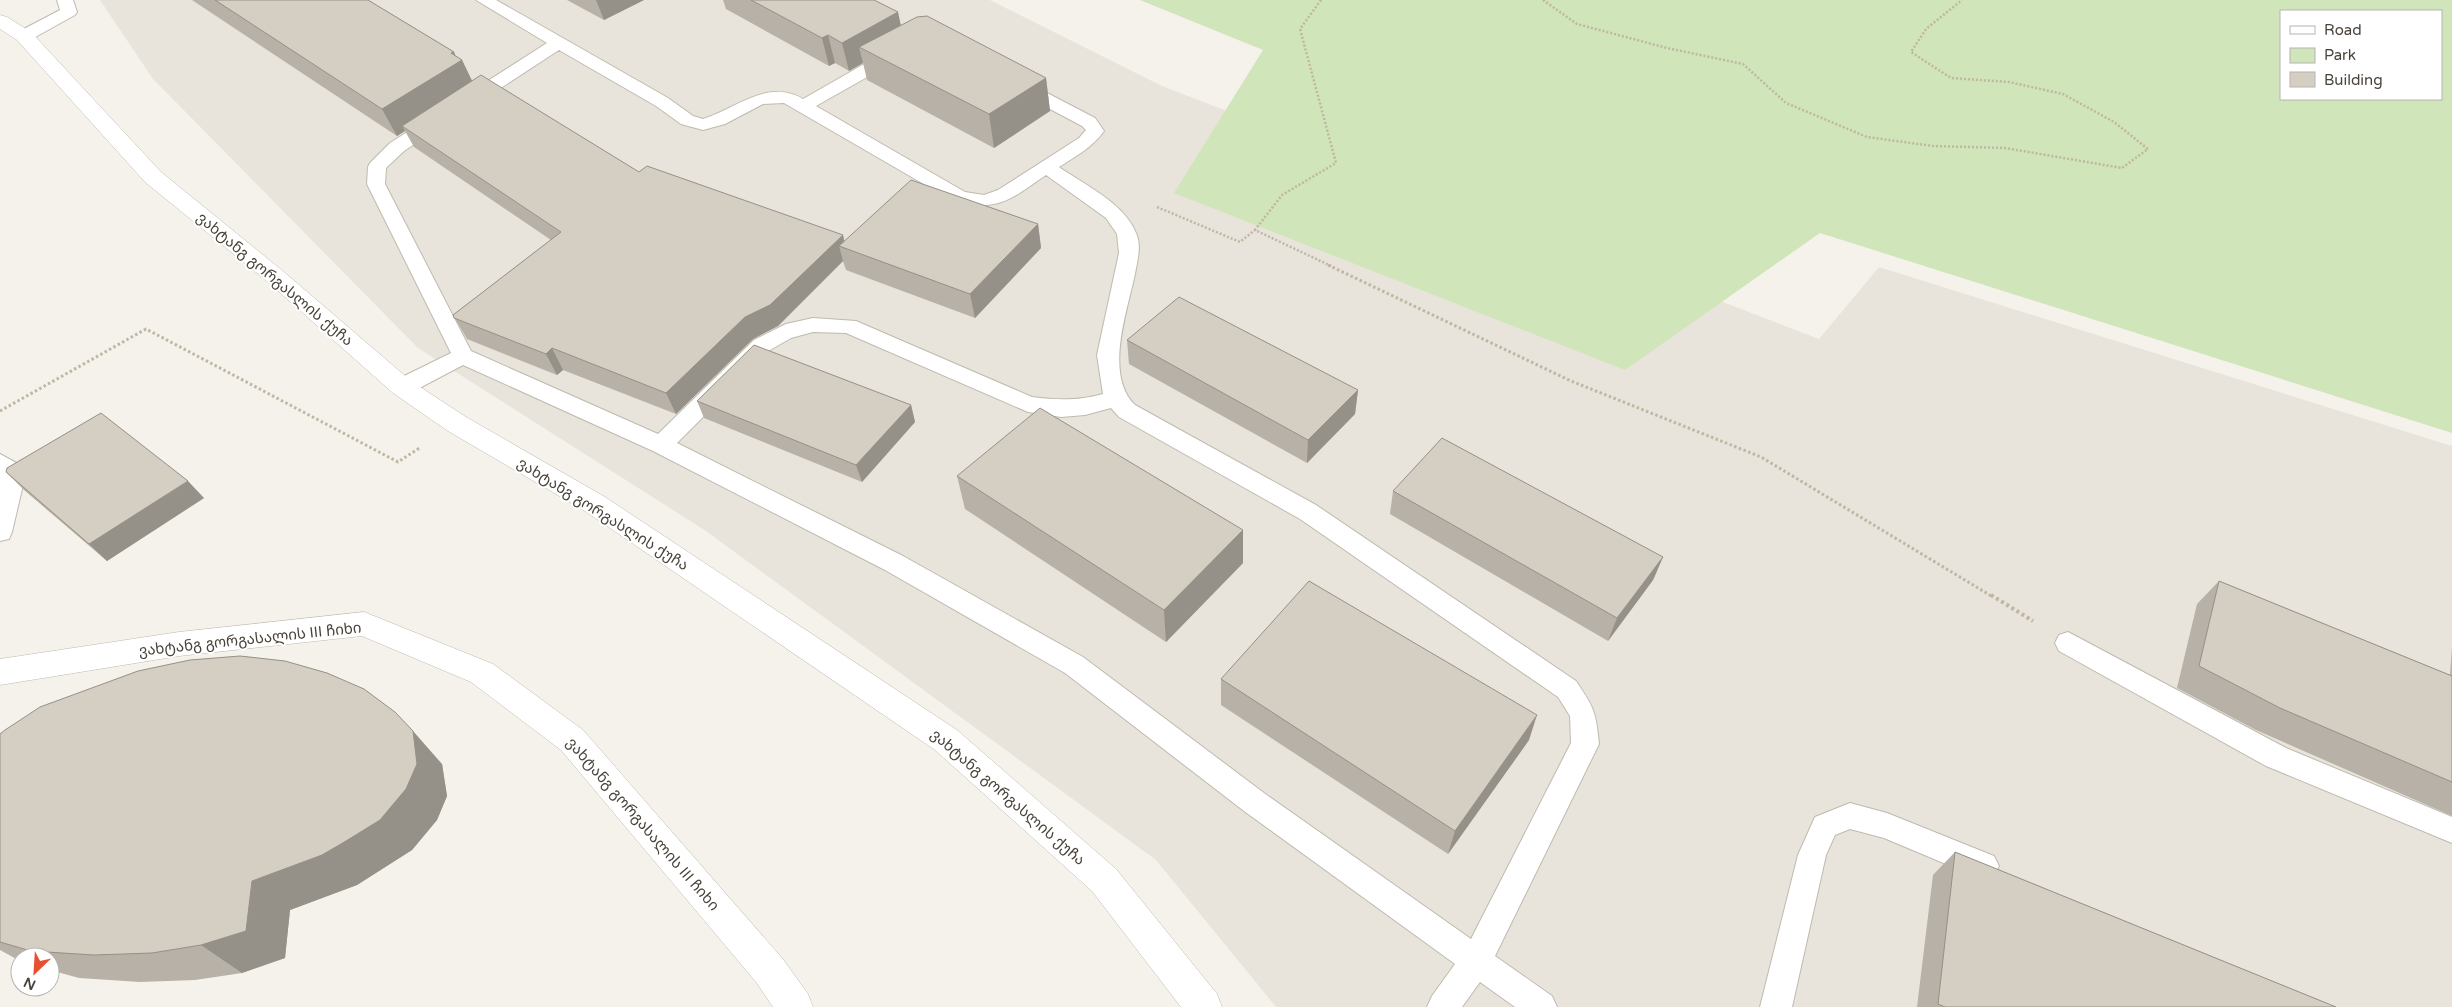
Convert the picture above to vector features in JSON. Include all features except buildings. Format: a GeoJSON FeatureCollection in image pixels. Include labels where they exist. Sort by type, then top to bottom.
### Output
{"type":"FeatureCollection","features":[{"type":"Feature","properties":{"kind":"street","name":"ვახტანგ გორგასლის ქუჩა"},"geometry":{"type":"LineString","coordinates":[[0,21],[24,36],[153,177],[276,277],[402,387],[457,424],[595,504],[946,740],[1104,880],[1204,1007]]}},
{"type":"Feature","properties":{"kind":"street","name":"ვახტანგ გორგასალის III ჩიხი"},"geometry":{"type":"LineString","coordinates":[[0,672],[179,644],[364,624],[473,669],[482,673],[572,740],[769,970],[795,1007]]}},
{"type":"Feature","properties":{"kind":"lane"},"geometry":{"type":"LineString","coordinates":[[24,36],[69,12],[66,0]]}},
{"type":"Feature","properties":{"kind":"lane"},"geometry":{"type":"LineString","coordinates":[[484,0],[662,102],[687,120],[703,125],[719,120],[759,99],[787,97],[960,197],[985,201],[1005,194],[1085,142],[1095,131],[1089,122],[1005,78]]}},
{"type":"Feature","properties":{"kind":"lane"},"geometry":{"type":"LineString","coordinates":[[558,43],[397,147],[377,167],[376,184],[463,356],[661,445],[894,563],[1074,665],[1254,802],[1541,1007]]}},
{"type":"Feature","properties":{"kind":"lane"},"geometry":{"type":"LineString","coordinates":[[803,106],[908,47]]}},
{"type":"Feature","properties":{"kind":"lane"},"geometry":{"type":"LineString","coordinates":[[1047,167],[1113,214],[1127,234],[1129,253],[1108,355],[1110,380],[1115,399],[1127,411],[1308,512],[1567,690],[1583,714],[1585,744],[1477,960],[1444,1007]]}},
{"type":"Feature","properties":{"kind":"lane"},"geometry":{"type":"LineString","coordinates":[[661,445],[762,345],[780,333],[798,326],[823,324],[848,326],[1028,404],[1061,410],[1084,407],[1115,399]]}},
{"type":"Feature","properties":{"kind":"lane"},"geometry":{"type":"LineString","coordinates":[[402,387],[463,356]]}},
{"type":"Feature","properties":{"kind":"lane"},"geometry":{"type":"LineString","coordinates":[[0,463],[14,472],[0,532]]}},
{"type":"Feature","properties":{"kind":"lane"},"geometry":{"type":"LineString","coordinates":[[2068,643],[2276,757],[2452,830]]}},
{"type":"Feature","properties":{"kind":"lane"},"geometry":{"type":"LineString","coordinates":[[1776,1007],[1812,855],[1825,826],[1850,816],[1859,818],[1887,826],[2006,875]]}},
{"type":"Feature","properties":{"kind":"path"},"geometry":{"type":"LineString","coordinates":[[1127,234],[1136,198],[1240,242],[1255,230],[1282,195],[1336,164],[1300,29],[1321,0]]}},
{"type":"Feature","properties":{"kind":"path"},"geometry":{"type":"LineString","coordinates":[[1543,0],[1577,24],[1667,48],[1743,64],[1786,103],[1867,137],[1933,146],[2005,148],[2122,168],[2148,149],[2114,122],[2064,94],[2009,82],[1951,78],[1911,52],[1926,28],[1962,0]]}},
{"type":"Feature","properties":{"kind":"path"},"geometry":{"type":"LineString","coordinates":[[1255,230],[1571,381],[1761,457],[2068,643]]}},
{"type":"Feature","properties":{"kind":"path"},"geometry":{"type":"LineString","coordinates":[[0,411],[146,329],[398,462],[457,424]]}},
{"type":"Feature","properties":{"kind":"shaded area"},"geometry":{"type":"Polygon","coordinates":[[[100,0],[990,0],[1162,86],[1819,339],[1879,267],[2452,446],[2452,1007],[1276,1007],[1156,860],[706,531],[418,348],[153,79],[100,0]]]}},
{"type":"Feature","properties":{"kind":"green space"},"geometry":{"type":"Polygon","coordinates":[[[1140,0],[2452,0],[2452,433],[1820,233],[1625,370],[1174,193],[1263,50],[1140,0]]]}}]}
